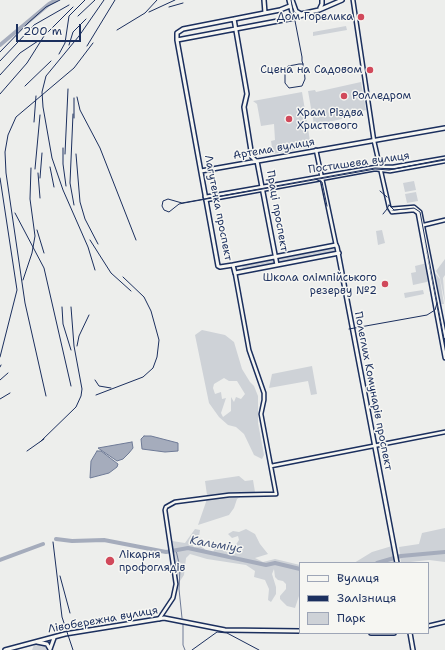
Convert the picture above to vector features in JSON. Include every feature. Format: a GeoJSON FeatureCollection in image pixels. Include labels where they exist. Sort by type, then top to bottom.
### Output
{"type":"FeatureCollection","features":[{"type":"Feature","properties":{"kind":"main road"},"geometry":{"type":"LineString","coordinates":[[264,0],[265,13]]}},
{"type":"Feature","properties":{"kind":"main road"},"geometry":{"type":"LineString","coordinates":[[289,0],[293,14],[306,14]]}},
{"type":"Feature","properties":{"kind":"main road"},"geometry":{"type":"LineString","coordinates":[[292,0],[296,11],[301,14],[306,14]]}},
{"type":"Feature","properties":{"kind":"main road"},"geometry":{"type":"LineString","coordinates":[[319,10],[322,0]]}},
{"type":"Feature","properties":{"kind":"main road"},"geometry":{"type":"LineString","coordinates":[[290,6],[288,9],[183,28],[178,31],[177,40],[292,18],[319,10],[342,0]]}},
{"type":"Feature","properties":{"kind":"main road","name":"Праці проспект"},"geometry":{"type":"LineString","coordinates":[[234,19],[247,96],[244,107],[252,157],[257,161],[278,265]]}},
{"type":"Feature","properties":{"kind":"main road","name":"Лагутенка проспект"},"geometry":{"type":"LineString","coordinates":[[177,40],[218,266],[233,265],[234,273]]}},
{"type":"Feature","properties":{"kind":"main road","name":"Артема вулиця"},"geometry":{"type":"LineString","coordinates":[[201,171],[445,128]]}},
{"type":"Feature","properties":{"kind":"main road"},"geometry":{"type":"LineString","coordinates":[[233,265],[336,245]]}},
{"type":"Feature","properties":{"kind":"main road","name":"Полеглих Комунарів проспект"},"geometry":{"type":"LineString","coordinates":[[336,245],[339,253],[397,562]]}},
{"type":"Feature","properties":{"kind":"main road"},"geometry":{"type":"LineString","coordinates":[[234,273],[339,253]]}},
{"type":"Feature","properties":{"kind":"main road","name":"Лівобережна вулиця"},"geometry":{"type":"LineString","coordinates":[[5,650],[55,637],[169,618],[225,630],[299,631]]}},
{"type":"Feature","properties":{"kind":"main road"},"geometry":{"type":"LineString","coordinates":[[410,634],[413,650]]}},
{"type":"Feature","properties":{"kind":"main road"},"geometry":{"type":"LineString","coordinates":[[50,650],[52,640],[55,637]]}},
{"type":"Feature","properties":{"kind":"main road"},"geometry":{"type":"LineString","coordinates":[[33,642],[44,642],[50,650]]}},
{"type":"Feature","properties":{"kind":"street"},"geometry":{"type":"LineString","coordinates":[[353,0],[374,141],[380,168],[384,178],[390,209],[392,212],[415,210],[418,213],[423,226],[445,358]]}},
{"type":"Feature","properties":{"kind":"street"},"geometry":{"type":"LineString","coordinates":[[316,150],[321,176]]}},
{"type":"Feature","properties":{"kind":"street","name":"Постишева вулиця"},"geometry":{"type":"LineString","coordinates":[[205,199],[263,189],[321,176],[394,167],[445,158]]}},
{"type":"Feature","properties":{"kind":"street","name":"Постишева вулиця"},"geometry":{"type":"LineString","coordinates":[[380,168],[390,171],[445,161]]}},
{"type":"Feature","properties":{"kind":"street"},"geometry":{"type":"LineString","coordinates":[[384,178],[386,173],[390,171]]}},
{"type":"Feature","properties":{"kind":"street","name":"Полеглих Комунарів проспект"},"geometry":{"type":"LineString","coordinates":[[321,176],[330,224],[336,245]]}},
{"type":"Feature","properties":{"kind":"street"},"geometry":{"type":"LineString","coordinates":[[390,209],[416,208],[420,212],[445,337]]}},
{"type":"Feature","properties":{"kind":"street"},"geometry":{"type":"LineString","coordinates":[[423,226],[445,220]]}},
{"type":"Feature","properties":{"kind":"street","name":"Лагутенка проспект"},"geometry":{"type":"LineString","coordinates":[[165,610],[173,598],[175,590],[175,578],[165,510],[171,503],[229,495],[276,494],[261,414],[264,393],[249,350],[234,273]]}},
{"type":"Feature","properties":{"kind":"street"},"geometry":{"type":"LineString","coordinates":[[271,466],[445,432]]}},
{"type":"Feature","properties":{"kind":"street"},"geometry":{"type":"LineString","coordinates":[[165,610],[165,613],[169,618]]}},
{"type":"Feature","properties":{"kind":"street"},"geometry":{"type":"LineString","coordinates":[[159,619],[165,610]]}},
{"type":"Feature","properties":{"kind":"street"},"geometry":{"type":"LineString","coordinates":[[429,626],[445,622]]}},
{"type":"Feature","properties":{"kind":"green space"},"geometry":{"type":"Polygon","coordinates":[[[346,26],[347,30],[313,36],[313,32],[346,26]]]}},
{"type":"Feature","properties":{"kind":"green space"},"geometry":{"type":"Polygon","coordinates":[[[361,82],[366,110],[353,113],[352,115],[343,116],[342,119],[314,125],[308,91],[315,90],[316,92],[361,82]]]}},
{"type":"Feature","properties":{"kind":"green space"},"geometry":{"type":"Polygon","coordinates":[[[302,92],[311,147],[273,154],[271,141],[275,140],[274,124],[261,126],[257,104],[253,101],[302,92]]]}},
{"type":"Feature","properties":{"kind":"green space"},"geometry":{"type":"Polygon","coordinates":[[[414,181],[416,190],[405,192],[403,183],[414,181]]]}},
{"type":"Feature","properties":{"kind":"green space"},"geometry":{"type":"Polygon","coordinates":[[[416,192],[418,201],[407,203],[405,194],[416,192]]]}},
{"type":"Feature","properties":{"kind":"green space"},"geometry":{"type":"Polygon","coordinates":[[[382,230],[385,243],[378,245],[376,231],[382,230]]]}},
{"type":"Feature","properties":{"kind":"green space"},"geometry":{"type":"Polygon","coordinates":[[[333,247],[335,253],[279,264],[277,258],[333,247]]]}},
{"type":"Feature","properties":{"kind":"green space"},"geometry":{"type":"Polygon","coordinates":[[[275,258],[276,264],[243,270],[242,264],[275,258]]]}},
{"type":"Feature","properties":{"kind":"green space"},"geometry":{"type":"Polygon","coordinates":[[[445,259],[445,275],[443,278],[445,303],[440,278],[436,271],[445,259]]]}},
{"type":"Feature","properties":{"kind":"green space"},"geometry":{"type":"Polygon","coordinates":[[[427,263],[431,281],[413,285],[411,273],[416,272],[415,266],[427,263]]]}},
{"type":"Feature","properties":{"kind":"green space"},"geometry":{"type":"Polygon","coordinates":[[[435,273],[440,279],[444,304],[441,304],[435,273]]]}},
{"type":"Feature","properties":{"kind":"green space"},"geometry":{"type":"Polygon","coordinates":[[[423,290],[424,294],[405,298],[404,293],[423,290]]]}},
{"type":"Feature","properties":{"kind":"green space"},"geometry":{"type":"Polygon","coordinates":[[[202,330],[225,335],[234,342],[242,369],[254,386],[258,396],[258,423],[264,455],[262,459],[254,455],[244,434],[236,427],[228,425],[219,417],[209,403],[195,335],[202,330]],[[224,378],[214,384],[213,388],[215,394],[221,392],[222,399],[226,398],[221,413],[223,417],[231,411],[231,397],[234,402],[236,397],[241,399],[245,394],[237,381],[229,381],[224,378]]]}},
{"type":"Feature","properties":{"kind":"green space"},"geometry":{"type":"Polygon","coordinates":[[[312,366],[317,394],[311,395],[308,381],[269,388],[272,374],[312,366]]]}},
{"type":"Feature","properties":{"kind":"green space"},"geometry":{"type":"Polygon","coordinates":[[[239,476],[245,481],[253,480],[255,492],[247,493],[237,499],[234,508],[229,515],[198,525],[206,502],[207,495],[205,481],[239,476]]]}},
{"type":"Feature","properties":{"kind":"green space"},"geometry":{"type":"Polygon","coordinates":[[[445,528],[445,562],[429,560],[401,562],[399,547],[419,544],[422,533],[445,528]]]}},
{"type":"Feature","properties":{"kind":"green space"},"geometry":{"type":"Polygon","coordinates":[[[195,529],[200,530],[199,537],[203,542],[197,539],[191,543],[194,547],[202,546],[206,551],[213,552],[216,547],[226,542],[229,547],[235,546],[239,540],[238,536],[232,538],[228,534],[233,531],[239,532],[246,529],[255,534],[260,544],[268,554],[255,558],[263,562],[275,559],[299,565],[299,596],[295,608],[287,606],[280,599],[280,596],[286,589],[286,584],[275,577],[274,569],[272,574],[276,587],[276,594],[271,602],[268,600],[269,589],[265,580],[254,577],[255,571],[246,565],[207,559],[190,554],[186,558],[184,575],[180,581],[172,541],[185,543],[195,529]]]}},
{"type":"Feature","properties":{"kind":"green space"},"geometry":{"type":"Polygon","coordinates":[[[392,546],[394,562],[356,562],[372,552],[392,546]]]}},
{"type":"Feature","properties":{"kind":"green space"},"geometry":{"type":"Polygon","coordinates":[[[41,644],[45,646],[47,650],[32,650],[34,645],[41,644]]]}},
{"type":"Feature","properties":{"kind":"water"},"geometry":{"type":"Polygon","coordinates":[[[144,436],[151,436],[178,443],[178,451],[165,452],[142,449],[141,439],[144,436]]]}},
{"type":"Feature","properties":{"kind":"water"},"geometry":{"type":"Polygon","coordinates":[[[132,442],[133,448],[123,459],[117,461],[98,448],[132,442]]]}},
{"type":"Feature","properties":{"kind":"water"},"geometry":{"type":"Polygon","coordinates":[[[97,451],[101,451],[118,464],[117,467],[109,473],[90,478],[91,461],[97,451]]]}},
{"type":"Feature","properties":{"kind":"waterway"},"geometry":{"type":"LineString","coordinates":[[0,45],[49,4],[56,0]]}},
{"type":"Feature","properties":{"kind":"waterway","name":"Кальміус"},"geometry":{"type":"LineString","coordinates":[[56,539],[72,541],[104,540],[166,552],[188,548],[266,565],[275,563],[299,569]]}},
{"type":"Feature","properties":{"kind":"waterway","name":"Кальміус"},"geometry":{"type":"LineString","coordinates":[[0,560],[43,544]]}},
{"type":"Feature","properties":{"kind":"waterway"},"geometry":{"type":"LineString","coordinates":[[176,550],[180,568],[179,589],[182,618]]}},
{"type":"Feature","properties":{"kind":"waterway","name":"Кальміус"},"geometry":{"type":"LineString","coordinates":[[380,562],[401,556],[445,552]]}},
{"type":"Feature","properties":{"kind":"waterway"},"geometry":{"type":"LineString","coordinates":[[183,624],[183,645],[185,650]]}},
{"type":"Feature","properties":{"kind":"tram line"},"geometry":{"type":"LineString","coordinates":[[291,0],[304,68],[305,79],[302,86],[289,88],[285,83],[285,69],[288,66],[303,64]]}},
{"type":"Feature","properties":{"kind":"tram line"},"geometry":{"type":"LineString","coordinates":[[445,159],[394,169],[375,168],[182,203],[168,199],[163,201],[162,206],[164,210],[169,212],[179,204],[184,203],[375,169],[389,170],[445,160]]}},
{"type":"Feature","properties":{"kind":"tram line"},"geometry":{"type":"LineString","coordinates":[[315,179],[322,182],[327,206]]}},
{"type":"Feature","properties":{"kind":"tram line"},"geometry":{"type":"LineString","coordinates":[[380,191],[387,197]]}},
{"type":"Feature","properties":{"kind":"tram line"},"geometry":{"type":"LineString","coordinates":[[389,205],[394,210],[414,208],[420,212],[445,344]]}},
{"type":"Feature","properties":{"kind":"tram line"},"geometry":{"type":"LineString","coordinates":[[383,214],[389,205]]}},
{"type":"Feature","properties":{"kind":"tram line"},"geometry":{"type":"LineString","coordinates":[[349,329],[427,315],[435,310],[437,303]]}},
{"type":"Feature","properties":{"kind":"tram line"},"geometry":{"type":"LineString","coordinates":[[192,650],[217,632],[227,633],[259,650]]}},
{"type":"Feature","properties":{"kind":"railway"},"geometry":{"type":"LineString","coordinates":[[0,52],[46,7],[60,0]]}},
{"type":"Feature","properties":{"kind":"railway"},"geometry":{"type":"LineString","coordinates":[[59,54],[65,43],[69,16],[85,0]]}},
{"type":"Feature","properties":{"kind":"railway"},"geometry":{"type":"LineString","coordinates":[[78,16],[95,0]]}},
{"type":"Feature","properties":{"kind":"railway"},"geometry":{"type":"LineString","coordinates":[[95,270],[88,247],[63,190],[52,158],[43,107],[42,92],[46,76],[79,36],[104,0]]}},
{"type":"Feature","properties":{"kind":"railway"},"geometry":{"type":"LineString","coordinates":[[87,46],[115,0]]}},
{"type":"Feature","properties":{"kind":"railway"},"geometry":{"type":"LineString","coordinates":[[117,30],[145,13],[157,0]]}},
{"type":"Feature","properties":{"kind":"railway"},"geometry":{"type":"LineString","coordinates":[[149,12],[175,0]]}},
{"type":"Feature","properties":{"kind":"railway"},"geometry":{"type":"LineString","coordinates":[[169,7],[183,3]]}},
{"type":"Feature","properties":{"kind":"railway"},"geometry":{"type":"LineString","coordinates":[[0,61],[34,25],[69,5]]}},
{"type":"Feature","properties":{"kind":"railway"},"geometry":{"type":"LineString","coordinates":[[0,94],[27,63],[44,36],[73,7]]}},
{"type":"Feature","properties":{"kind":"railway"},"geometry":{"type":"LineString","coordinates":[[69,45],[73,32],[86,19]]}},
{"type":"Feature","properties":{"kind":"railway"},"geometry":{"type":"LineString","coordinates":[[0,75],[20,53],[38,41]]}},
{"type":"Feature","properties":{"kind":"railway"},"geometry":{"type":"LineString","coordinates":[[46,396],[25,303],[6,173],[5,152],[8,135],[16,117],[74,68],[93,43]]}},
{"type":"Feature","properties":{"kind":"railway"},"geometry":{"type":"LineString","coordinates":[[25,86],[51,61]]}},
{"type":"Feature","properties":{"kind":"railway"},"geometry":{"type":"LineString","coordinates":[[65,154],[68,89]]}},
{"type":"Feature","properties":{"kind":"railway"},"geometry":{"type":"LineString","coordinates":[[34,122],[36,96]]}},
{"type":"Feature","properties":{"kind":"railway"},"geometry":{"type":"LineString","coordinates":[[77,97],[80,110],[100,148],[136,240]]}},
{"type":"Feature","properties":{"kind":"railway"},"geometry":{"type":"LineString","coordinates":[[74,98],[74,118]]}},
{"type":"Feature","properties":{"kind":"railway"},"geometry":{"type":"LineString","coordinates":[[73,114],[70,183],[74,205]]}},
{"type":"Feature","properties":{"kind":"railway"},"geometry":{"type":"LineString","coordinates":[[35,169],[40,115]]}},
{"type":"Feature","properties":{"kind":"railway"},"geometry":{"type":"LineString","coordinates":[[63,148],[63,164],[66,186]]}},
{"type":"Feature","properties":{"kind":"railway"},"geometry":{"type":"LineString","coordinates":[[40,178],[42,153]]}},
{"type":"Feature","properties":{"kind":"railway"},"geometry":{"type":"LineString","coordinates":[[76,154],[80,202],[85,219],[98,244]]}},
{"type":"Feature","properties":{"kind":"railway"},"geometry":{"type":"LineString","coordinates":[[50,167],[54,187]]}},
{"type":"Feature","properties":{"kind":"railway"},"geometry":{"type":"LineString","coordinates":[[23,280],[32,253],[35,236],[30,199],[31,168]]}},
{"type":"Feature","properties":{"kind":"railway"},"geometry":{"type":"LineString","coordinates":[[38,173],[40,198]]}},
{"type":"Feature","properties":{"kind":"railway"},"geometry":{"type":"LineString","coordinates":[[0,178],[17,290],[0,357]]}},
{"type":"Feature","properties":{"kind":"railway"},"geometry":{"type":"LineString","coordinates":[[15,213],[44,268],[71,386]]}},
{"type":"Feature","properties":{"kind":"railway"},"geometry":{"type":"LineString","coordinates":[[37,230],[44,253]]}},
{"type":"Feature","properties":{"kind":"railway"},"geometry":{"type":"LineString","coordinates":[[90,240],[111,273],[131,291]]}},
{"type":"Feature","properties":{"kind":"railway"},"geometry":{"type":"LineString","coordinates":[[96,395],[143,377],[153,368],[157,357],[159,340],[151,311],[144,297],[123,277]]}},
{"type":"Feature","properties":{"kind":"railway"},"geometry":{"type":"LineString","coordinates":[[62,307],[63,324],[71,350]]}},
{"type":"Feature","properties":{"kind":"railway"},"geometry":{"type":"LineString","coordinates":[[40,442],[76,407],[81,396],[82,389],[74,346],[71,307]]}},
{"type":"Feature","properties":{"kind":"railway"},"geometry":{"type":"LineString","coordinates":[[77,346],[79,336],[89,315]]}},
{"type":"Feature","properties":{"kind":"railway"},"geometry":{"type":"LineString","coordinates":[[0,380],[8,373]]}},
{"type":"Feature","properties":{"kind":"railway"},"geometry":{"type":"LineString","coordinates":[[95,380],[99,386],[111,388]]}},
{"type":"Feature","properties":{"kind":"railway"},"geometry":{"type":"LineString","coordinates":[[0,399],[10,393]]}},
{"type":"Feature","properties":{"kind":"railway"},"geometry":{"type":"LineString","coordinates":[[27,451],[44,439]]}},
{"type":"Feature","properties":{"kind":"railway"},"geometry":{"type":"LineString","coordinates":[[53,542],[62,617],[73,650]]}},
{"type":"Feature","properties":{"kind":"railway"},"geometry":{"type":"LineString","coordinates":[[60,576],[70,613]]}},
{"type":"Feature","properties":{"kind":"place","name":"Дом Горелика"},"geometry":{"type":"Point","coordinates":[361,17]}},
{"type":"Feature","properties":{"kind":"place","name":"Сцена на Садовом"},"geometry":{"type":"Point","coordinates":[370,70]}},
{"type":"Feature","properties":{"kind":"place","name":"Ролледром"},"geometry":{"type":"Point","coordinates":[344,96]}},
{"type":"Feature","properties":{"kind":"place","name":"Храм Різдва Христового"},"geometry":{"type":"Point","coordinates":[289,119]}},
{"type":"Feature","properties":{"kind":"place","name":"Школа олімпійського резерву №2"},"geometry":{"type":"Point","coordinates":[385,284]}},
{"type":"Feature","properties":{"kind":"place","name":"Лікарня профоглядів"},"geometry":{"type":"Point","coordinates":[110,561]}}]}
